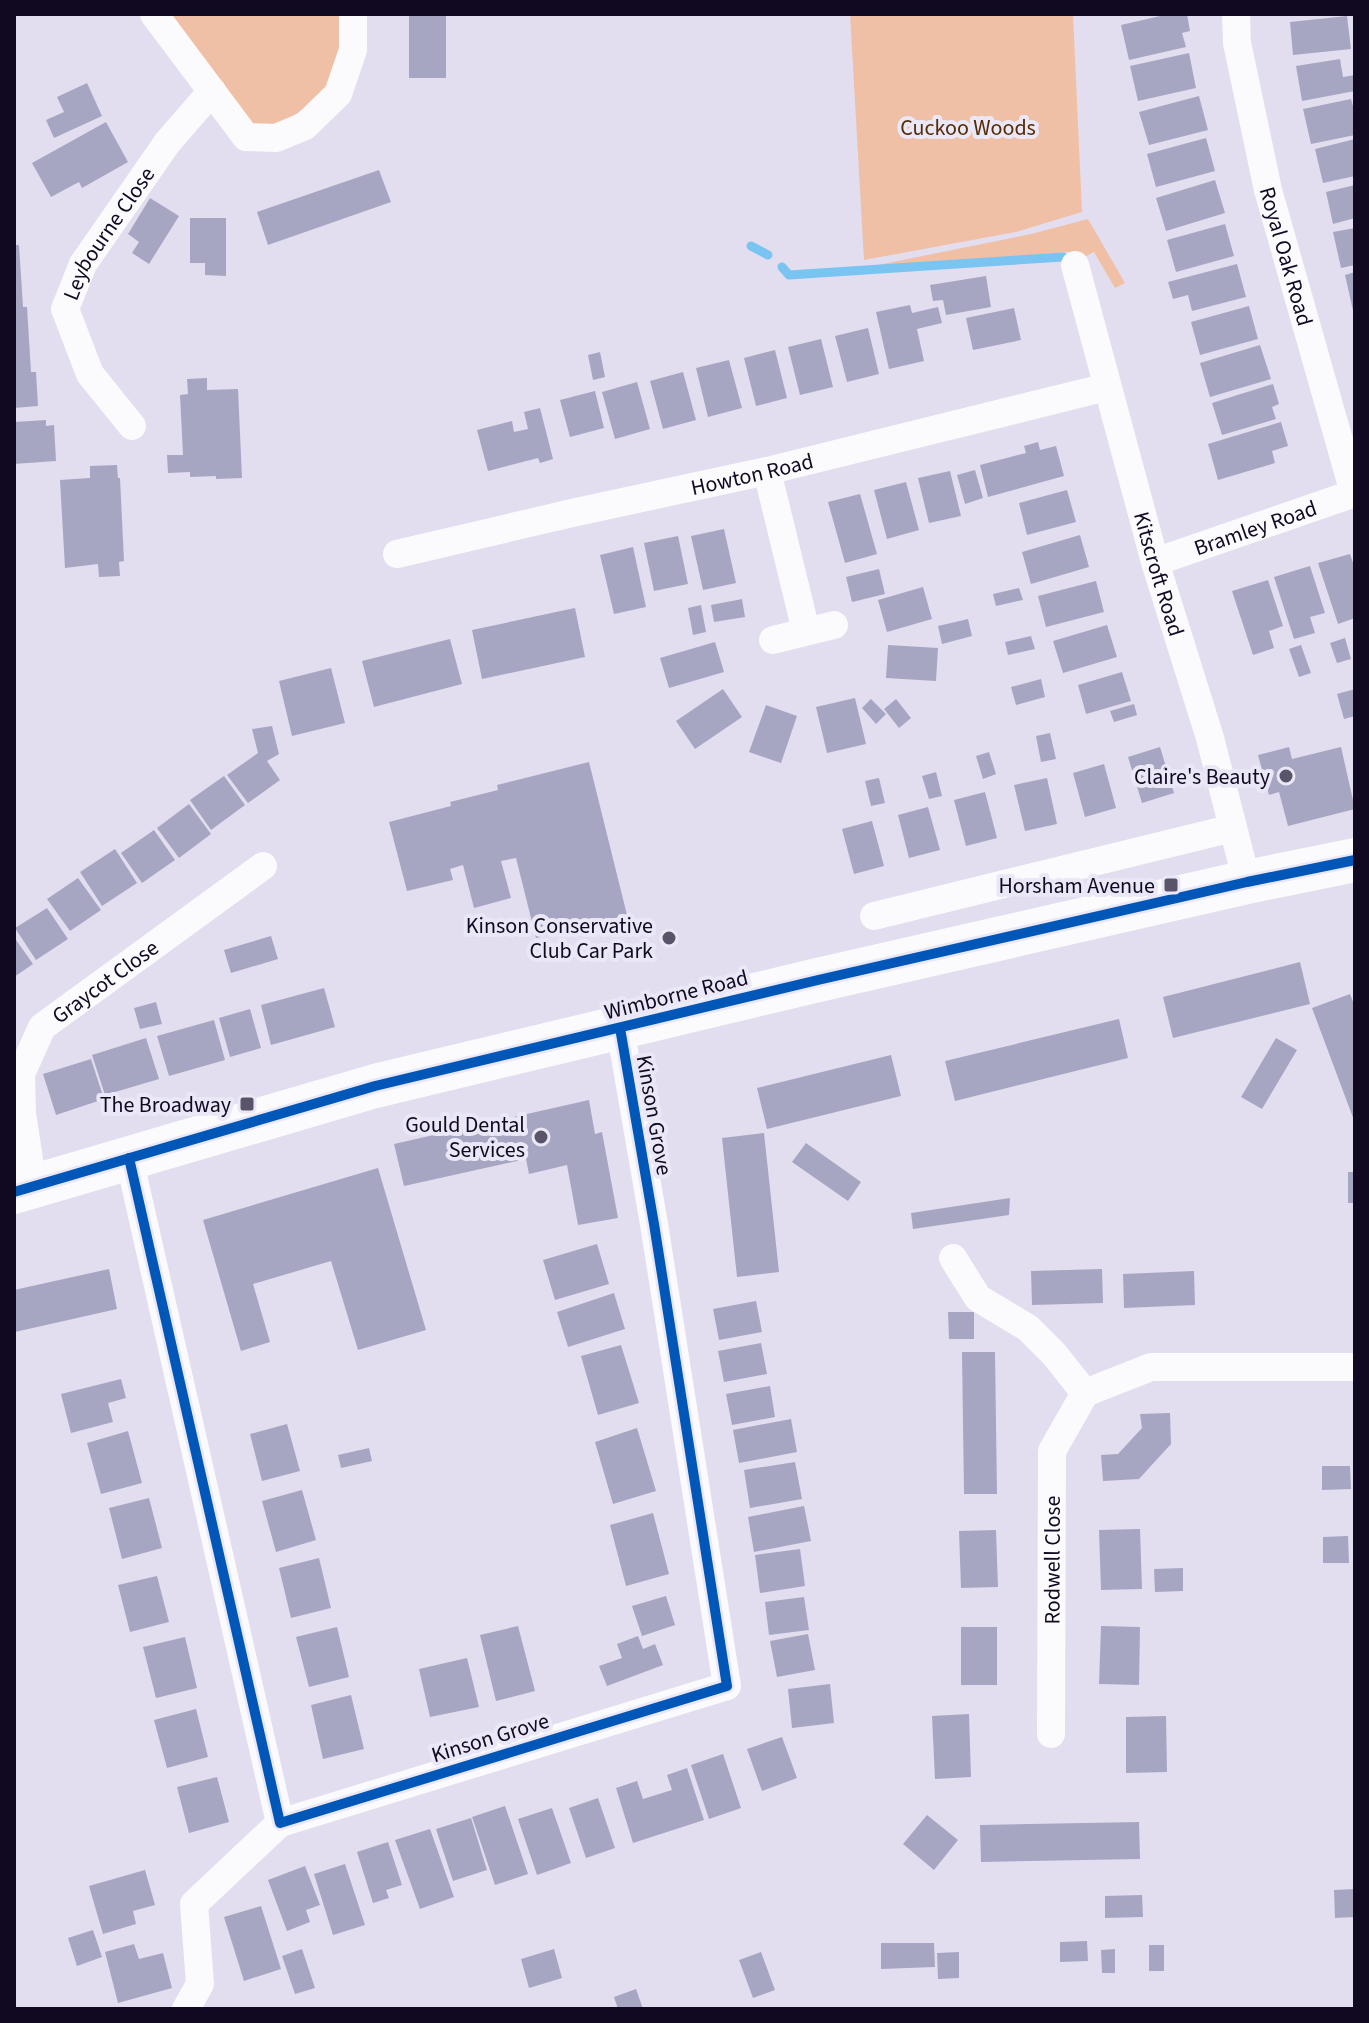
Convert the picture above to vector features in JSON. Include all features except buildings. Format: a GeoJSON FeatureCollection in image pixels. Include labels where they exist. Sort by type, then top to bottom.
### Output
{"type":"FeatureCollection","features":[{"type":"Feature","properties":{"kind":"main road","name":"Wimborne Road"},"geometry":{"type":"LineString","coordinates":[[23,1189],[375,1086],[818,980],[1355,860]]}},
{"type":"Feature","properties":{"kind":"street"},"geometry":{"type":"LineString","coordinates":[[154,14],[246,137],[276,138],[305,126],[338,94],[353,50],[353,14]]}},
{"type":"Feature","properties":{"kind":"street","name":"Royal Oak Road"},"geometry":{"type":"LineString","coordinates":[[1236,14],[1237,43],[1268,190],[1354,493]]}},
{"type":"Feature","properties":{"kind":"street","name":"Leybourne Close"},"geometry":{"type":"LineString","coordinates":[[132,426],[90,374],[65,309],[83,264],[167,143],[212,91]]}},
{"type":"Feature","properties":{"kind":"street","name":"Kitscroft Road"},"geometry":{"type":"LineString","coordinates":[[1075,265],[1155,562],[1210,738],[1247,882]]}},
{"type":"Feature","properties":{"kind":"street","name":"Howton Road"},"geometry":{"type":"LineString","coordinates":[[397,554],[767,471],[1107,387]]}},
{"type":"Feature","properties":{"kind":"street"},"geometry":{"type":"LineString","coordinates":[[767,471],[806,631]]}},
{"type":"Feature","properties":{"kind":"street","name":"Bramley Road"},"geometry":{"type":"LineString","coordinates":[[1155,562],[1354,493]]}},
{"type":"Feature","properties":{"kind":"street"},"geometry":{"type":"LineString","coordinates":[[773,640],[834,625]]}},
{"type":"Feature","properties":{"kind":"street"},"geometry":{"type":"LineString","coordinates":[[874,916],[1233,828]]}},
{"type":"Feature","properties":{"kind":"street","name":"Graycot Close"},"geometry":{"type":"LineString","coordinates":[[23,1189],[21,1074],[42,1027],[263,866]]}},
{"type":"Feature","properties":{"kind":"street","name":"Kinson Grove"},"geometry":{"type":"LineString","coordinates":[[280,1823],[727,1686],[620,1028]]}},
{"type":"Feature","properties":{"kind":"street"},"geometry":{"type":"LineString","coordinates":[[129,1158],[280,1823],[194,1904],[200,1984],[186,2009]]}},
{"type":"Feature","properties":{"kind":"street"},"geometry":{"type":"LineString","coordinates":[[953,1258],[978,1298],[1028,1328],[1054,1354],[1085,1393],[1151,1367],[1355,1367]]}},
{"type":"Feature","properties":{"kind":"street","name":"Rodwell Close"},"geometry":{"type":"LineString","coordinates":[[1051,1734],[1052,1451],[1085,1393]]}},
{"type":"Feature","properties":{"kind":"green space"},"geometry":{"type":"Polygon","coordinates":[[[168,14],[340,14],[335,77],[316,99],[271,129],[249,124],[168,14]]]}},
{"type":"Feature","properties":{"kind":"green space","name":"Cuckoo Woods"},"geometry":{"type":"Polygon","coordinates":[[[850,14],[1073,14],[1082,212],[1016,232],[864,260],[850,14]]]}},
{"type":"Feature","properties":{"kind":"green space"},"geometry":{"type":"Polygon","coordinates":[[[1088,219],[1125,283],[1115,288],[1094,252],[1076,261],[1069,252],[863,268],[1031,234],[1088,219]]]}},
{"type":"Feature","properties":{"kind":"waterway"},"geometry":{"type":"LineString","coordinates":[[751,246],[768,255]]}},
{"type":"Feature","properties":{"kind":"waterway"},"geometry":{"type":"LineString","coordinates":[[782,267],[789,275],[1063,257]]}},
{"type":"Feature","properties":{"kind":"cycle path"},"geometry":{"type":"LineString","coordinates":[[14,1192],[375,1086],[818,980],[1355,860]]}},
{"type":"Feature","properties":{"kind":"cycle path"},"geometry":{"type":"LineString","coordinates":[[129,1158],[280,1823],[727,1686],[620,1028]]}},
{"type":"Feature","properties":{"kind":"place","name":"Claire's Beauty"},"geometry":{"type":"Point","coordinates":[1286,776]}},
{"type":"Feature","properties":{"kind":"place","name":"Horsham Avenue"},"geometry":{"type":"Point","coordinates":[1171,885]}},
{"type":"Feature","properties":{"kind":"place","name":"Kinson Conservative Club Car Park"},"geometry":{"type":"Point","coordinates":[669,938]}},
{"type":"Feature","properties":{"kind":"place","name":"The Broadway"},"geometry":{"type":"Point","coordinates":[247,1104]}},
{"type":"Feature","properties":{"kind":"place","name":"Gould Dental Services"},"geometry":{"type":"Point","coordinates":[541,1137]}}]}
